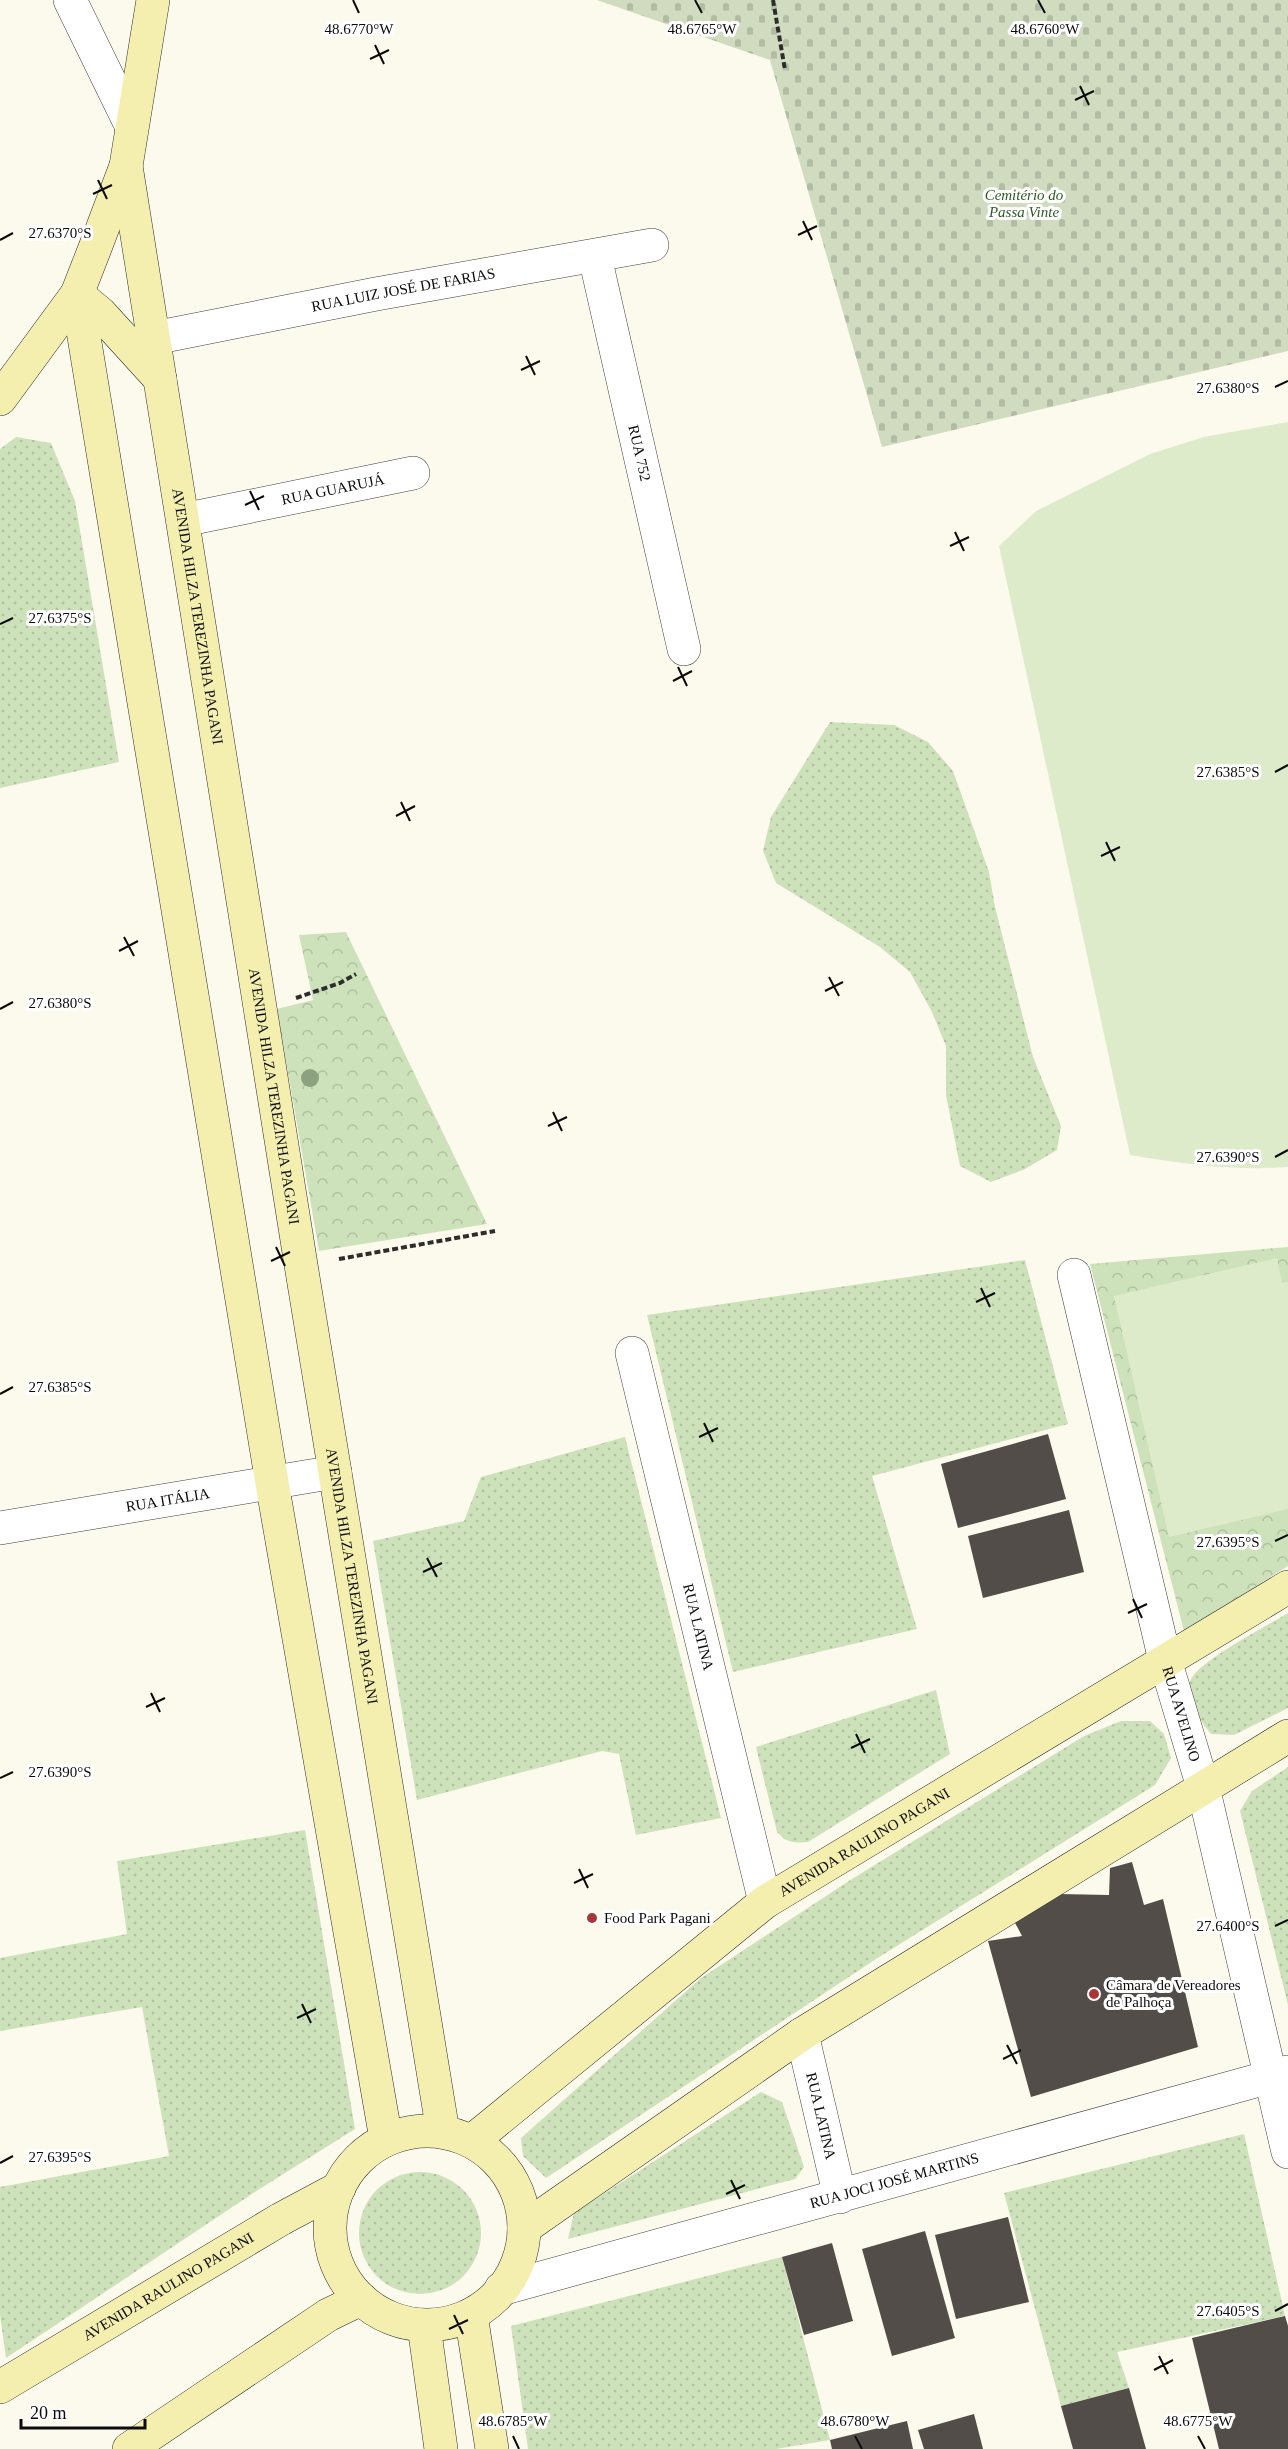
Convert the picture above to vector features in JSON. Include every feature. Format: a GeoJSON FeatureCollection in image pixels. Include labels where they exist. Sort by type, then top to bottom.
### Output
{"type":"FeatureCollection","features":[{"type":"Feature","properties":{"kind":"main road"},"geometry":{"type":"LineString","coordinates":[[0,399],[77,294],[126,166],[153,0]]}},
{"type":"Feature","properties":{"kind":"main road","name":"AVENIDA HILZA TEREZINHA PAGANI"},"geometry":{"type":"LineString","coordinates":[[126,166],[335,1472],[458,2136]]}},
{"type":"Feature","properties":{"kind":"main road"},"geometry":{"type":"LineString","coordinates":[[77,294],[115,328],[160,379]]}},
{"type":"Feature","properties":{"kind":"main road"},"geometry":{"type":"LineString","coordinates":[[77,294],[272,1483],[386,2139]]}},
{"type":"Feature","properties":{"kind":"main road","name":"AVENIDA RAULINO PAGANI"},"geometry":{"type":"LineString","coordinates":[[458,2136],[765,1902],[1288,1587]]}},
{"type":"Feature","properties":{"kind":"main road"},"geometry":{"type":"LineString","coordinates":[[524,2228],[802,2034],[1288,1736]]}},
{"type":"Feature","properties":{"kind":"main road"},"geometry":{"type":"LineString","coordinates":[[414,2132],[458,2136],[498,2161],[512,2181],[521,2204],[524,2228],[521,2250],[513,2271],[501,2289],[471,2315],[447,2323],[424,2326],[381,2314],[361,2300],[345,2281],[335,2259],[330,2235],[331,2211],[339,2188],[352,2167],[369,2150],[386,2139],[414,2132]]}},
{"type":"Feature","properties":{"kind":"main road","name":"AVENIDA RAULINO PAGANI"},"geometry":{"type":"LineString","coordinates":[[0,2387],[280,2219],[339,2188]]}},
{"type":"Feature","properties":{"kind":"main road"},"geometry":{"type":"LineString","coordinates":[[129,2449],[328,2315],[361,2300]]}},
{"type":"Feature","properties":{"kind":"main road"},"geometry":{"type":"LineString","coordinates":[[471,2315],[492,2449]]}},
{"type":"Feature","properties":{"kind":"main road"},"geometry":{"type":"LineString","coordinates":[[424,2326],[441,2449]]}},
{"type":"Feature","properties":{"kind":"street"},"geometry":{"type":"LineString","coordinates":[[70,0],[131,125]]}},
{"type":"Feature","properties":{"kind":"street","name":"RUA LUIZ JOSÉ DE FARIAS"},"geometry":{"type":"LineString","coordinates":[[154,338],[376,294],[652,246]]}},
{"type":"Feature","properties":{"kind":"street","name":"RUA 752"},"geometry":{"type":"LineString","coordinates":[[595,257],[684,649]]}},
{"type":"Feature","properties":{"kind":"street","name":"RUA GUARUJÁ"},"geometry":{"type":"LineString","coordinates":[[183,520],[413,473]]}},
{"type":"Feature","properties":{"kind":"street","name":"RUA AVELINO"},"geometry":{"type":"LineString","coordinates":[[1074,1275],[1165,1660],[1203,1787],[1279,2075],[1288,2152]]}},
{"type":"Feature","properties":{"kind":"street","name":"RUA LATINA"},"geometry":{"type":"LineString","coordinates":[[632,1353],[765,1902]]}},
{"type":"Feature","properties":{"kind":"street","name":"RUA ITÁLIA"},"geometry":{"type":"LineString","coordinates":[[0,1528],[335,1472]]}},
{"type":"Feature","properties":{"kind":"street","name":"RUA LATINA"},"geometry":{"type":"LineString","coordinates":[[802,2034],[840,2197]]}},
{"type":"Feature","properties":{"kind":"street","name":"RUA JOCI JOSÉ MARTINS"},"geometry":{"type":"LineString","coordinates":[[501,2289],[1279,2075]]}},
{"type":"Feature","properties":{"kind":"path"},"geometry":{"type":"LineString","coordinates":[[773,0],[785,70]]}},
{"type":"Feature","properties":{"kind":"path"},"geometry":{"type":"LineString","coordinates":[[260,1005],[306,996],[357,974]]}},
{"type":"Feature","properties":{"kind":"path"},"geometry":{"type":"LineString","coordinates":[[301,1265],[495,1231]]}},
{"type":"Feature","properties":{"kind":"green space","name":"Cemitério do Passa Vinte"},"geometry":{"type":"Polygon","coordinates":[[[597,0],[1288,0],[1288,351],[882,447],[770,60],[597,0]]]}},
{"type":"Feature","properties":{"kind":"green space"},"geometry":{"type":"Polygon","coordinates":[[[1288,422],[1288,1167],[1209,1166],[1130,1155],[999,546],[1036,511],[1150,454],[1204,437],[1288,422]]]}},
{"type":"Feature","properties":{"kind":"green space"},"geometry":{"type":"Polygon","coordinates":[[[16,437],[51,443],[75,501],[119,762],[0,788],[0,449],[16,437]]]}},
{"type":"Feature","properties":{"kind":"green space"},"geometry":{"type":"Polygon","coordinates":[[[830,722],[894,725],[928,742],[953,771],[989,872],[995,907],[1033,1057],[1061,1126],[1057,1150],[1025,1169],[991,1182],[960,1166],[946,1095],[946,1046],[932,1012],[910,972],[880,947],[776,883],[763,851],[771,817],[830,722]]]}},
{"type":"Feature","properties":{"kind":"green space"},"geometry":{"type":"Polygon","coordinates":[[[346,932],[487,1224],[319,1251],[277,1009],[313,1000],[299,935],[346,932]]]}},
{"type":"Feature","properties":{"kind":"green space"},"geometry":{"type":"Polygon","coordinates":[[[1288,1247],[1288,1566],[1184,1631],[1090,1264],[1288,1247]]]}},
{"type":"Feature","properties":{"kind":"green space"},"geometry":{"type":"Polygon","coordinates":[[[1277,1258],[1282,1283],[1288,1282],[1288,1509],[1169,1537],[1114,1296],[1277,1258]]]}},
{"type":"Feature","properties":{"kind":"green space"},"geometry":{"type":"Polygon","coordinates":[[[1025,1260],[1068,1424],[872,1476],[917,1629],[733,1672],[647,1315],[1025,1260]]]}},
{"type":"Feature","properties":{"kind":"green space"},"geometry":{"type":"Polygon","coordinates":[[[625,1437],[721,1818],[636,1835],[619,1754],[602,1751],[417,1800],[373,1541],[464,1521],[481,1477],[625,1437]]]}},
{"type":"Feature","properties":{"kind":"green space"},"geometry":{"type":"Polygon","coordinates":[[[1288,1613],[1288,1708],[1234,1735],[1211,1734],[1191,1701],[1189,1686],[1191,1679],[1207,1662],[1288,1613]]]}},
{"type":"Feature","properties":{"kind":"green space"},"geometry":{"type":"Polygon","coordinates":[[[936,1690],[950,1754],[808,1842],[791,1842],[777,1832],[756,1747],[936,1690]]]}},
{"type":"Feature","properties":{"kind":"green space"},"geometry":{"type":"Polygon","coordinates":[[[1121,1721],[1150,1721],[1164,1734],[1171,1758],[1155,1785],[876,1959],[546,2178],[523,2156],[521,2138],[701,1978],[852,1879],[1084,1736],[1121,1721]]]}},
{"type":"Feature","properties":{"kind":"green space"},"geometry":{"type":"Polygon","coordinates":[[[1288,1767],[1288,2005],[1240,1811],[1252,1791],[1288,1767]]]}},
{"type":"Feature","properties":{"kind":"green space"},"geometry":{"type":"Polygon","coordinates":[[[305,1830],[355,2129],[258,2190],[6,2358],[0,2315],[0,2187],[169,2156],[142,2007],[0,2031],[0,1958],[127,1934],[117,1861],[305,1830]]]}},
{"type":"Feature","properties":{"kind":"green space"},"geometry":{"type":"Polygon","coordinates":[[[761,2092],[782,2102],[804,2167],[795,2179],[568,2239],[574,2213],[761,2092]]]}},
{"type":"Feature","properties":{"kind":"green space"},"geometry":{"type":"Polygon","coordinates":[[[1244,2134],[1285,2316],[1117,2352],[1129,2388],[1061,2406],[1004,2193],[1244,2134]]]}},
{"type":"Feature","properties":{"kind":"green space"},"geometry":{"type":"Polygon","coordinates":[[[420,2172],[443,2177],[454,2182],[463,2190],[471,2199],[476,2210],[481,2233],[476,2256],[471,2267],[463,2276],[454,2284],[443,2289],[420,2294],[397,2289],[386,2284],[377,2276],[369,2267],[364,2256],[359,2233],[364,2210],[369,2199],[377,2190],[386,2182],[397,2177],[420,2172]]]}},
{"type":"Feature","properties":{"kind":"green space"},"geometry":{"type":"Polygon","coordinates":[[[782,2257],[830,2440],[776,2449],[528,2449],[511,2326],[782,2257]]]}},
{"type":"Feature","properties":{"kind":"building"},"geometry":{"type":"Polygon","coordinates":[[[1048,1434],[1066,1499],[958,1528],[941,1464],[1048,1434]]]}},
{"type":"Feature","properties":{"kind":"building"},"geometry":{"type":"Polygon","coordinates":[[[1069,1510],[1084,1572],[983,1598],[968,1536],[1069,1510]]]}},
{"type":"Feature","properties":{"kind":"building","name":"Câmara de Vereadores de Palhoça"},"geometry":{"type":"Polygon","coordinates":[[[1132,1862],[1144,1905],[1163,1899],[1198,2047],[1031,2097],[988,1941],[1022,1936],[1012,1917],[1059,1894],[1109,1895],[1110,1868],[1132,1862]]]}},
{"type":"Feature","properties":{"kind":"building"},"geometry":{"type":"Polygon","coordinates":[[[1008,2217],[1029,2302],[956,2319],[935,2235],[1008,2217]]]}},
{"type":"Feature","properties":{"kind":"building"},"geometry":{"type":"Polygon","coordinates":[[[925,2231],[955,2338],[892,2356],[862,2249],[925,2231]]]}},
{"type":"Feature","properties":{"kind":"building"},"geometry":{"type":"Polygon","coordinates":[[[832,2243],[853,2321],[804,2335],[782,2257],[832,2243]]]}},
{"type":"Feature","properties":{"kind":"building"},"geometry":{"type":"Polygon","coordinates":[[[1285,2316],[1288,2326],[1288,2449],[1219,2449],[1192,2338],[1285,2316]]]}},
{"type":"Feature","properties":{"kind":"building"},"geometry":{"type":"Polygon","coordinates":[[[1129,2388],[1146,2449],[1073,2449],[1061,2406],[1129,2388]]]}},
{"type":"Feature","properties":{"kind":"building"},"geometry":{"type":"Polygon","coordinates":[[[974,2414],[983,2449],[924,2449],[918,2430],[974,2414]]]}},
{"type":"Feature","properties":{"kind":"building"},"geometry":{"type":"Polygon","coordinates":[[[907,2421],[913,2449],[832,2449],[830,2440],[907,2421]]]}},
{"type":"Feature","properties":{"kind":"place","name":"Food Park Pagani"},"geometry":{"type":"Point","coordinates":[592,1918]}},
{"type":"Feature","properties":{"kind":"place","name":"Câmara de Vereadores de Palhoça"},"geometry":{"type":"Point","coordinates":[1094,1994]}}]}
